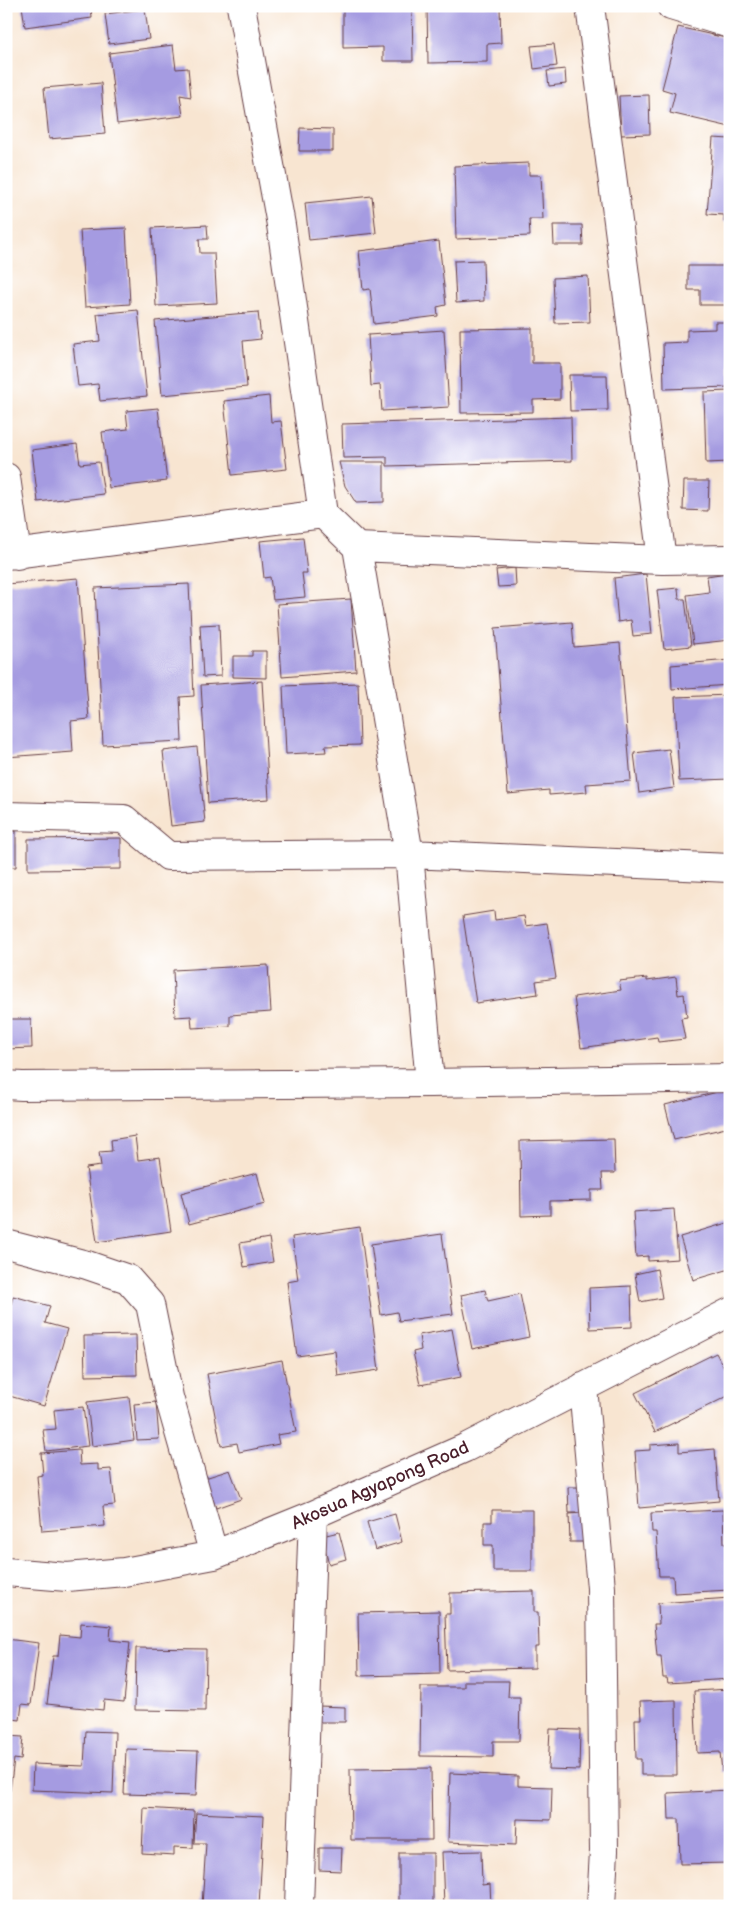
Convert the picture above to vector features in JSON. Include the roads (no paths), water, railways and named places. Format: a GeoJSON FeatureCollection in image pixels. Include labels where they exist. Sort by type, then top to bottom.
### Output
{"type":"FeatureCollection","features":[{"type":"Feature","properties":{"kind":"street"},"geometry":{"type":"LineString","coordinates":[[241,6],[282,225],[323,514],[357,547],[409,854],[430,1083]]}},
{"type":"Feature","properties":{"kind":"street"},"geometry":{"type":"LineString","coordinates":[[590,6],[662,560]]}},
{"type":"Feature","properties":{"kind":"street"},"geometry":{"type":"LineString","coordinates":[[671,6],[730,24]]}},
{"type":"Feature","properties":{"kind":"street"},"geometry":{"type":"LineString","coordinates":[[6,477],[12,555],[323,514]]}},
{"type":"Feature","properties":{"kind":"street"},"geometry":{"type":"LineString","coordinates":[[357,547],[662,560],[730,559]]}},
{"type":"Feature","properties":{"kind":"street"},"geometry":{"type":"LineString","coordinates":[[6,816],[124,820],[168,856],[409,854],[730,868]]}},
{"type":"Feature","properties":{"kind":"street"},"geometry":{"type":"LineString","coordinates":[[6,1084],[22,1086],[430,1083],[730,1078]]}},
{"type":"Feature","properties":{"kind":"street"},"geometry":{"type":"LineString","coordinates":[[6,1244],[87,1265],[128,1279],[150,1304],[169,1398],[214,1555]]}},
{"type":"Feature","properties":{"kind":"street","name":"Akosua Agyapong Road"},"geometry":{"type":"LineString","coordinates":[[6,1572],[68,1577],[124,1572],[214,1555],[314,1515],[465,1448],[730,1312]]}},
{"type":"Feature","properties":{"kind":"street"},"geometry":{"type":"LineString","coordinates":[[583,1387],[601,1588],[604,1851],[601,1906]]}},
{"type":"Feature","properties":{"kind":"street"},"geometry":{"type":"LineString","coordinates":[[299,1906],[314,1515]]}}]}
